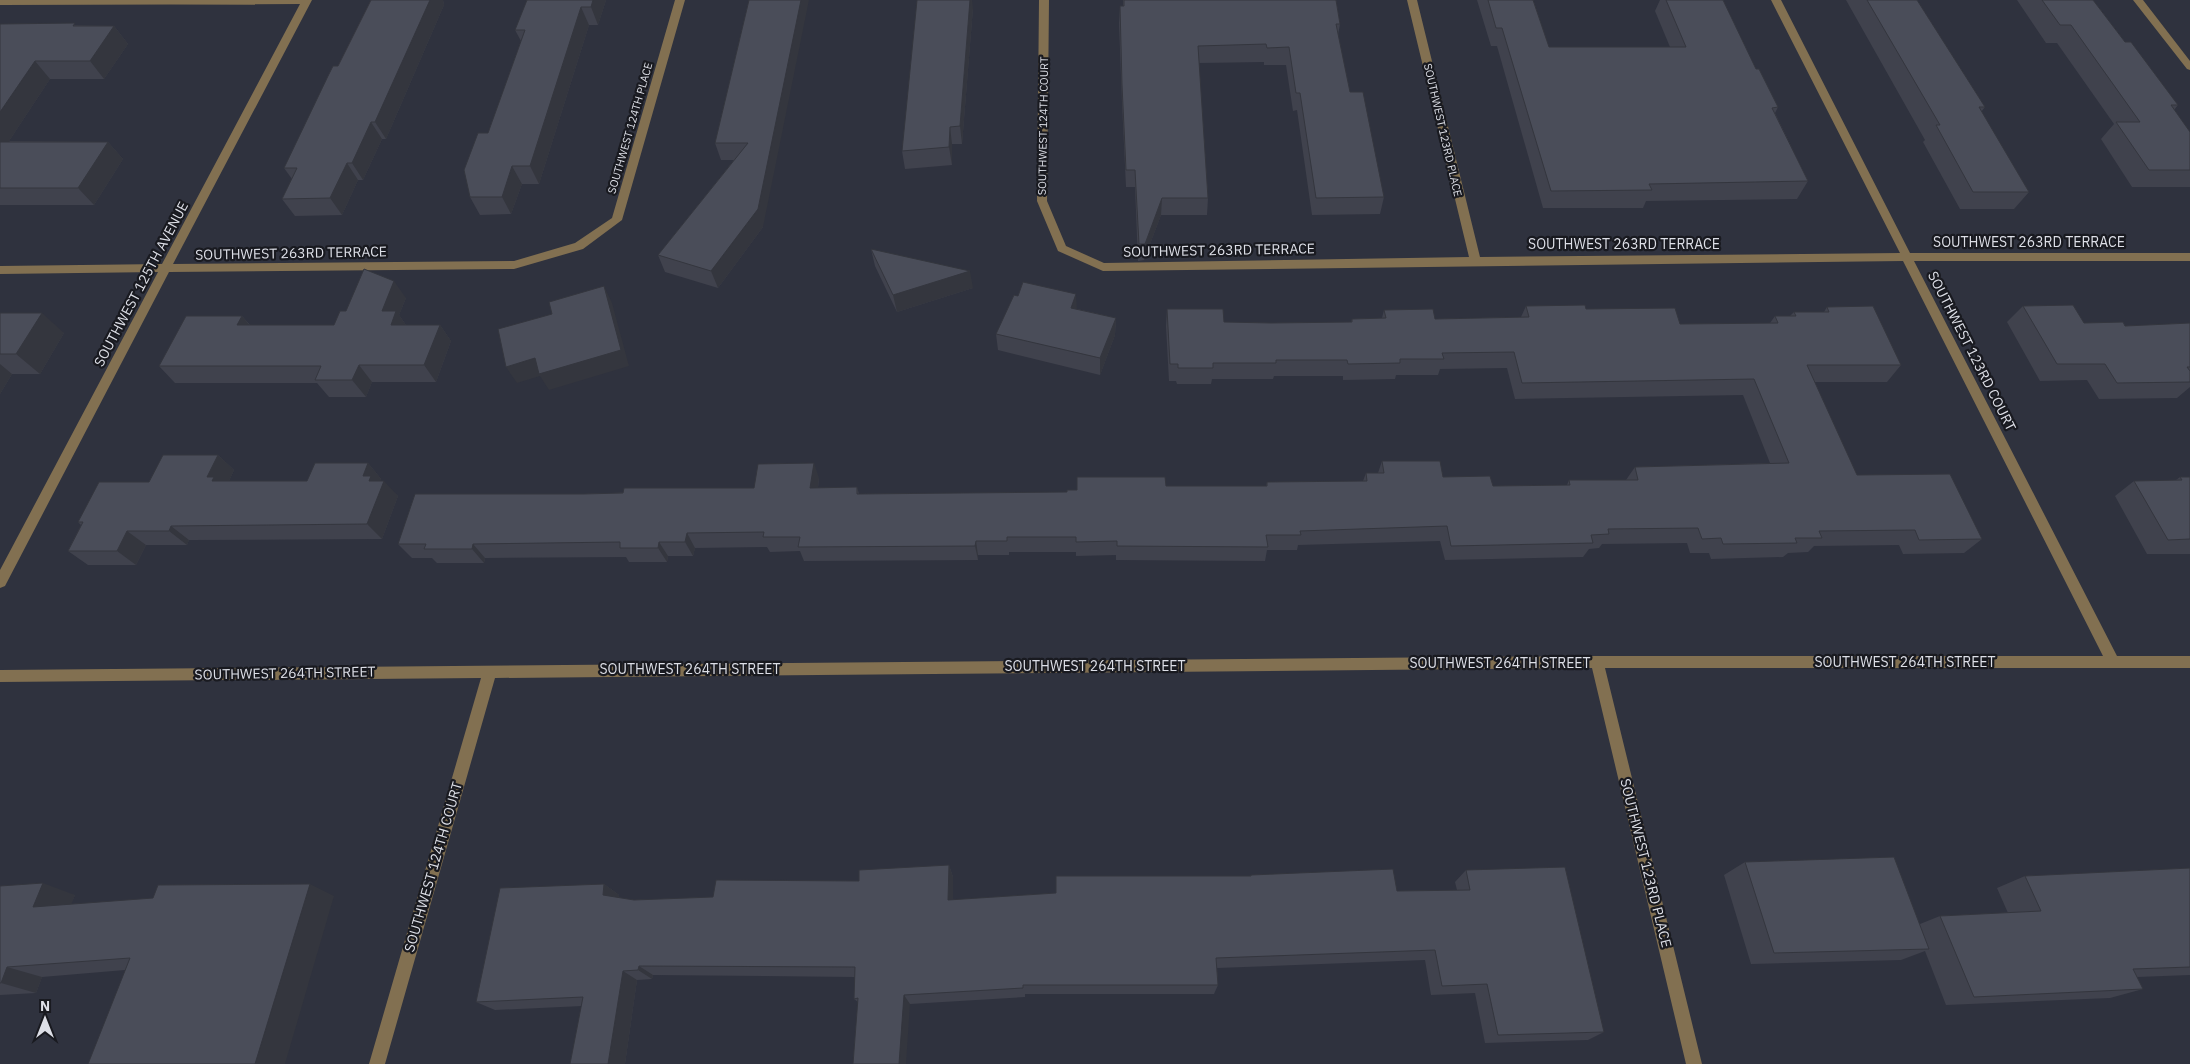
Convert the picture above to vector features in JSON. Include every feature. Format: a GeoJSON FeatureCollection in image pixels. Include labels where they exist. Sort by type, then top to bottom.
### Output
{"type":"FeatureCollection","features":[{"type":"Feature","properties":{"kind":"street","name":"SOUTHWEST 124TH PLACE"},"geometry":{"type":"LineString","coordinates":[[579,246],[617,220],[680,0]]}},
{"type":"Feature","properties":{"kind":"street","name":"SOUTHWEST 124TH COURT"},"geometry":{"type":"LineString","coordinates":[[1044,0],[1042,201],[1062,248]]}},
{"type":"Feature","properties":{"kind":"street","name":"SOUTHWEST 123RD PLACE"},"geometry":{"type":"LineString","coordinates":[[1412,0],[1475,260]]}},
{"type":"Feature","properties":{"kind":"street","name":"SOUTHWEST 123RD COURT"},"geometry":{"type":"LineString","coordinates":[[1776,0],[2113,662]]}},
{"type":"Feature","properties":{"kind":"street"},"geometry":{"type":"LineString","coordinates":[[2138,0],[2190,67]]}},
{"type":"Feature","properties":{"kind":"street"},"geometry":{"type":"LineString","coordinates":[[0,2],[306,1]]}},
{"type":"Feature","properties":{"kind":"street","name":"SOUTHWEST 125TH AVENUE"},"geometry":{"type":"LineString","coordinates":[[0,582],[306,1]]}},
{"type":"Feature","properties":{"kind":"street","name":"SOUTHWEST 263RD TERRACE"},"geometry":{"type":"LineString","coordinates":[[0,270],[166,270],[514,265],[579,246]]}},
{"type":"Feature","properties":{"kind":"street","name":"SOUTHWEST 263RD TERRACE"},"geometry":{"type":"LineString","coordinates":[[1062,248],[1103,267],[1475,260],[1908,256],[2190,257]]}},
{"type":"Feature","properties":{"kind":"street","name":"SOUTHWEST 123RD PLACE"},"geometry":{"type":"LineString","coordinates":[[1597,662],[1694,1064]]}},
{"type":"Feature","properties":{"kind":"street","name":"SOUTHWEST 264TH STREET"},"geometry":{"type":"LineString","coordinates":[[0,676],[1597,662],[2190,662]]}},
{"type":"Feature","properties":{"kind":"street","name":"SOUTHWEST 124TH COURT"},"geometry":{"type":"LineString","coordinates":[[377,1064],[490,671]]}},
{"type":"Feature","properties":{"kind":"building"},"geometry":{"type":"Polygon","coordinates":[[[371,0],[430,0],[375,122],[371,122],[352,163],[347,163],[330,198],[282,199],[297,168],[284,168],[333,66],[338,66],[371,0]]]}},
{"type":"Feature","properties":{"kind":"building"},"geometry":{"type":"Polygon","coordinates":[[[527,0],[593,0],[591,7],[581,7],[530,166],[512,166],[502,197],[470,197],[464,170],[478,133],[488,133],[525,30],[515,30],[527,0]]]}},
{"type":"Feature","properties":{"kind":"building"},"geometry":{"type":"Polygon","coordinates":[[[749,0],[801,0],[758,209],[711,271],[658,255],[748,143],[715,143],[749,0]]]}},
{"type":"Feature","properties":{"kind":"building"},"geometry":{"type":"Polygon","coordinates":[[[917,0],[970,0],[960,126],[950,127],[949,147],[902,151],[917,0]]]}},
{"type":"Feature","properties":{"kind":"building"},"geometry":{"type":"Polygon","coordinates":[[[1124,0],[1336,0],[1340,24],[1336,24],[1350,92],[1363,92],[1384,197],[1316,198],[1300,93],[1296,93],[1289,47],[1267,48],[1266,44],[1198,46],[1208,198],[1162,198],[1145,244],[1139,244],[1135,170],[1126,170],[1120,6],[1124,6],[1124,0]]]}},
{"type":"Feature","properties":{"kind":"building"},"geometry":{"type":"Polygon","coordinates":[[[1488,0],[1533,0],[1549,47],[1686,47],[1666,0],[1723,0],[1756,69],[1759,69],[1778,107],[1772,108],[1808,181],[1649,184],[1652,190],[1551,191],[1502,28],[1496,28],[1488,0]]]}},
{"type":"Feature","properties":{"kind":"building"},"geometry":{"type":"Polygon","coordinates":[[[1867,0],[1917,0],[1985,107],[1979,107],[2029,192],[1973,192],[1936,125],[1940,125],[1867,0]]]}},
{"type":"Feature","properties":{"kind":"building"},"geometry":{"type":"Polygon","coordinates":[[[2042,0],[2093,0],[2125,42],[2131,42],[2178,105],[2171,105],[2190,132],[2190,170],[2149,170],[2116,122],[2140,122],[2071,25],[2060,25],[2042,0]]]}},
{"type":"Feature","properties":{"kind":"building"},"geometry":{"type":"Polygon","coordinates":[[[75,23],[73,26],[114,26],[90,61],[35,61],[0,112],[0,24],[75,23]]]}},
{"type":"Feature","properties":{"kind":"building"},"geometry":{"type":"Polygon","coordinates":[[[0,142],[108,142],[78,188],[0,188],[0,142]]]}},
{"type":"Feature","properties":{"kind":"building"},"geometry":{"type":"Polygon","coordinates":[[[871,249],[970,271],[893,295],[871,249]]]}},
{"type":"Feature","properties":{"kind":"building"},"geometry":{"type":"Polygon","coordinates":[[[364,269],[394,281],[382,311],[396,311],[391,325],[440,325],[424,365],[359,365],[352,380],[315,380],[321,366],[159,366],[186,316],[242,316],[237,325],[334,325],[340,311],[346,311],[364,269]]]}},
{"type":"Feature","properties":{"kind":"building"},"geometry":{"type":"Polygon","coordinates":[[[1023,282],[1076,294],[1071,308],[1116,318],[1100,358],[996,334],[1014,295],[1018,296],[1023,282]]]}},
{"type":"Feature","properties":{"kind":"building"},"geometry":{"type":"Polygon","coordinates":[[[604,286],[621,350],[539,374],[535,358],[506,367],[498,329],[552,314],[549,302],[604,286]]]}},
{"type":"Feature","properties":{"kind":"building"},"geometry":{"type":"Polygon","coordinates":[[[1585,305],[1586,309],[1675,308],[1680,324],[1778,323],[1775,316],[1796,316],[1794,312],[1829,312],[1827,307],[1873,306],[1901,365],[1807,365],[1857,475],[1950,474],[1982,539],[1919,540],[1915,530],[1819,531],[1822,538],[1795,538],[1797,543],[1723,544],[1721,538],[1702,539],[1698,528],[1608,529],[1609,534],[1591,535],[1593,543],[1451,546],[1447,526],[1300,531],[1301,535],[1266,535],[1268,547],[1117,546],[1117,541],[1076,542],[1076,537],[1007,537],[1007,541],[976,541],[975,546],[798,547],[800,537],[763,537],[764,532],[687,533],[685,542],[659,542],[658,548],[620,548],[620,542],[473,544],[472,549],[424,549],[426,544],[398,544],[415,494],[583,494],[623,493],[624,488],[754,488],[758,464],[814,463],[810,488],[857,487],[857,494],[1067,492],[1067,490],[1077,490],[1077,477],[1165,477],[1166,486],[1267,486],[1267,482],[1367,481],[1366,473],[1384,473],[1382,461],[1440,461],[1443,477],[1490,476],[1493,486],[1570,485],[1569,480],[1638,480],[1635,467],[1789,463],[1754,379],[1522,383],[1514,352],[1442,353],[1444,359],[1400,359],[1400,363],[1348,364],[1347,360],[1276,360],[1276,363],[1213,363],[1213,368],[1178,368],[1178,364],[1170,364],[1167,309],[1223,309],[1224,322],[1271,323],[1352,322],[1352,319],[1386,318],[1384,310],[1433,309],[1435,319],[1529,317],[1526,306],[1585,305]]]}},
{"type":"Feature","properties":{"kind":"building"},"geometry":{"type":"Polygon","coordinates":[[[2073,305],[2084,323],[2123,322],[2125,326],[2190,323],[2190,367],[2187,367],[2190,371],[2190,382],[2117,383],[2105,364],[2057,364],[2023,306],[2073,305]]]}},
{"type":"Feature","properties":{"kind":"building"},"geometry":{"type":"Polygon","coordinates":[[[0,313],[42,313],[16,354],[0,354],[0,313]]]}},
{"type":"Feature","properties":{"kind":"building"},"geometry":{"type":"Polygon","coordinates":[[[163,455],[218,455],[207,477],[214,477],[212,481],[307,481],[315,463],[368,463],[363,476],[371,476],[369,481],[384,481],[367,524],[171,526],[169,531],[127,531],[117,551],[68,551],[83,522],[78,522],[99,482],[149,482],[163,455]]]}},
{"type":"Feature","properties":{"kind":"building"},"geometry":{"type":"Polygon","coordinates":[[[2180,477],[2190,477],[2190,539],[2168,540],[2134,481],[2182,480],[2180,477]]]}},
{"type":"Feature","properties":{"kind":"building"},"geometry":{"type":"Polygon","coordinates":[[[1894,857],[1929,949],[1774,953],[1745,862],[1894,857]]]}},
{"type":"Feature","properties":{"kind":"building"},"geometry":{"type":"Polygon","coordinates":[[[949,865],[948,900],[1056,893],[1056,876],[1251,876],[1393,869],[1397,891],[1470,890],[1466,870],[1565,867],[1604,1032],[1498,1035],[1487,984],[1442,986],[1435,950],[1216,958],[1218,985],[1023,985],[1023,988],[904,995],[899,1064],[853,1064],[858,998],[854,999],[855,967],[639,966],[638,970],[623,971],[608,1064],[570,1064],[583,997],[476,1002],[500,888],[604,884],[603,895],[634,900],[713,897],[716,880],[859,881],[859,870],[949,865]]]}},
{"type":"Feature","properties":{"kind":"building"},"geometry":{"type":"Polygon","coordinates":[[[2190,868],[2190,967],[2133,969],[2143,989],[1974,997],[1940,916],[2041,911],[2025,876],[2190,868]]]}},
{"type":"Feature","properties":{"kind":"building"},"geometry":{"type":"Polygon","coordinates":[[[43,883],[33,907],[153,898],[158,885],[310,884],[255,1064],[88,1064],[130,958],[7,967],[0,983],[0,886],[43,883]]]}}]}
